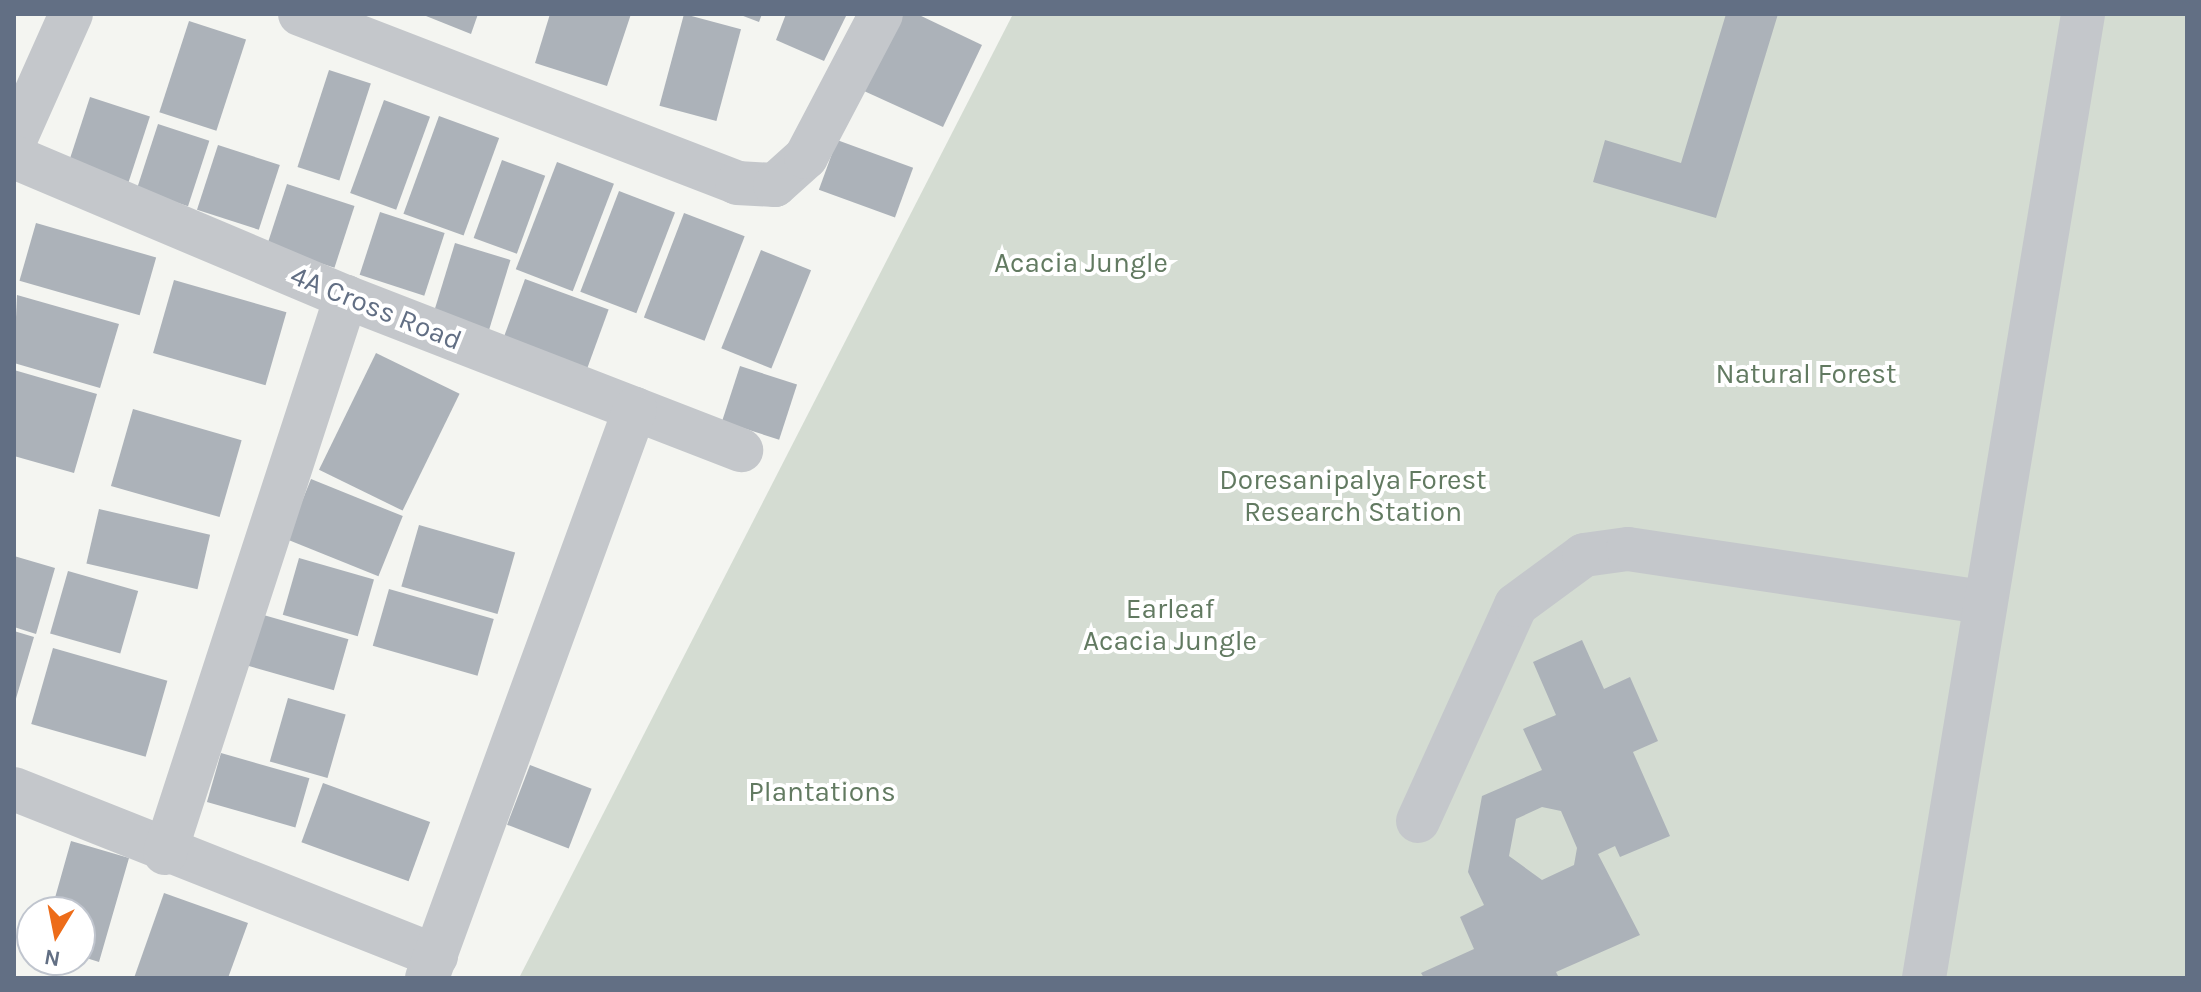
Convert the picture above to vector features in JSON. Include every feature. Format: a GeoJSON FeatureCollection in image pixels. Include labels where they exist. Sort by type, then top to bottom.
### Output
{"type":"FeatureCollection","features":[{"type":"Feature","properties":{"kind":"street"},"geometry":{"type":"LineString","coordinates":[[14,142],[71,14]]}},
{"type":"Feature","properties":{"kind":"street"},"geometry":{"type":"LineString","coordinates":[[300,14],[737,183],[775,185],[806,157],[881,14]]}},
{"type":"Feature","properties":{"kind":"street"},"geometry":{"type":"LineString","coordinates":[[1924,978],[2083,14]]}},
{"type":"Feature","properties":{"kind":"street","name":"4A Cross Road"},"geometry":{"type":"LineString","coordinates":[[14,157],[346,297],[741,450]]}},
{"type":"Feature","properties":{"kind":"street"},"geometry":{"type":"LineString","coordinates":[[165,853],[346,297]]}},
{"type":"Feature","properties":{"kind":"street"},"geometry":{"type":"LineString","coordinates":[[14,789],[432,967],[635,409]]}},
{"type":"Feature","properties":{"kind":"street"},"geometry":{"type":"LineString","coordinates":[[1418,821],[1516,605],[1584,555],[1628,549],[1984,602]]}},
{"type":"Feature","properties":{"kind":"green space","name":"Doresanipalya Forest Research Station"},"geometry":{"type":"Polygon","coordinates":[[[1013,14],[2187,14],[2187,978],[519,978],[1013,14]]]}},
{"type":"Feature","properties":{"kind":"building"},"geometry":{"type":"Polygon","coordinates":[[[421,14],[478,14],[471,34],[421,14]]]}},
{"type":"Feature","properties":{"kind":"building"},"geometry":{"type":"Polygon","coordinates":[[[550,14],[631,14],[607,86],[535,63],[550,14]]]}},
{"type":"Feature","properties":{"kind":"building"},"geometry":{"type":"Polygon","coordinates":[[[684,14],[741,29],[716,121],[659,106],[684,14]]]}},
{"type":"Feature","properties":{"kind":"building"},"geometry":{"type":"Polygon","coordinates":[[[738,14],[762,14],[759,22],[738,14]]]}},
{"type":"Feature","properties":{"kind":"building"},"geometry":{"type":"Polygon","coordinates":[[[786,14],[847,14],[824,61],[776,40],[786,14]]]}},
{"type":"Feature","properties":{"kind":"building"},"geometry":{"type":"Polygon","coordinates":[[[901,14],[917,14],[982,45],[943,127],[864,91],[901,14]]]}},
{"type":"Feature","properties":{"kind":"building"},"geometry":{"type":"Polygon","coordinates":[[[1726,14],[1778,14],[1716,218],[1593,182],[1605,140],[1681,163],[1726,14]]]}},
{"type":"Feature","properties":{"kind":"building"},"geometry":{"type":"Polygon","coordinates":[[[189,21],[246,40],[216,131],[159,112],[189,21]]]}},
{"type":"Feature","properties":{"kind":"building"},"geometry":{"type":"Polygon","coordinates":[[[329,70],[371,84],[339,181],[297,167],[329,70]]]}},
{"type":"Feature","properties":{"kind":"building"},"geometry":{"type":"Polygon","coordinates":[[[90,97],[150,116],[128,184],[68,165],[90,97]]]}},
{"type":"Feature","properties":{"kind":"building"},"geometry":{"type":"Polygon","coordinates":[[[384,100],[430,117],[396,210],[350,193],[384,100]]]}},
{"type":"Feature","properties":{"kind":"building"},"geometry":{"type":"Polygon","coordinates":[[[439,116],[499,138],[464,236],[403,214],[439,116]]]}},
{"type":"Feature","properties":{"kind":"building"},"geometry":{"type":"Polygon","coordinates":[[[158,124],[209,141],[188,206],[137,190],[158,124]]]}},
{"type":"Feature","properties":{"kind":"building"},"geometry":{"type":"Polygon","coordinates":[[[837,140],[913,168],[895,218],[819,190],[837,140]]]}},
{"type":"Feature","properties":{"kind":"building"},"geometry":{"type":"Polygon","coordinates":[[[218,145],[280,165],[259,230],[197,210],[218,145]]]}},
{"type":"Feature","properties":{"kind":"building"},"geometry":{"type":"Polygon","coordinates":[[[502,160],[545,176],[517,254],[474,238],[502,160]]]}},
{"type":"Feature","properties":{"kind":"building"},"geometry":{"type":"Polygon","coordinates":[[[557,162],[614,184],[573,291],[516,269],[557,162]]]}},
{"type":"Feature","properties":{"kind":"building"},"geometry":{"type":"Polygon","coordinates":[[[287,184],[355,206],[334,268],[267,246],[287,184]]]}},
{"type":"Feature","properties":{"kind":"building"},"geometry":{"type":"Polygon","coordinates":[[[619,191],[675,213],[636,313],[580,292],[619,191]]]}},
{"type":"Feature","properties":{"kind":"building"},"geometry":{"type":"Polygon","coordinates":[[[380,212],[445,233],[424,296],[360,275],[380,212]]]}},
{"type":"Feature","properties":{"kind":"building"},"geometry":{"type":"Polygon","coordinates":[[[684,213],[745,236],[705,341],[644,318],[684,213]]]}},
{"type":"Feature","properties":{"kind":"building"},"geometry":{"type":"Polygon","coordinates":[[[36,223],[156,257],[140,315],[19,281],[36,223]]]}},
{"type":"Feature","properties":{"kind":"building"},"geometry":{"type":"Polygon","coordinates":[[[455,243],[510,260],[488,334],[432,317],[455,243]]]}},
{"type":"Feature","properties":{"kind":"building"},"geometry":{"type":"Polygon","coordinates":[[[761,250],[811,270],[771,369],[721,348],[761,250]]]}},
{"type":"Feature","properties":{"kind":"building"},"geometry":{"type":"Polygon","coordinates":[[[525,279],[609,309],[586,371],[502,341],[525,279]]]}},
{"type":"Feature","properties":{"kind":"building"},"geometry":{"type":"Polygon","coordinates":[[[174,280],[286,312],[266,385],[153,353],[174,280]]]}},
{"type":"Feature","properties":{"kind":"building"},"geometry":{"type":"Polygon","coordinates":[[[17,295],[119,324],[100,388],[14,363],[17,295]]]}},
{"type":"Feature","properties":{"kind":"building"},"geometry":{"type":"Polygon","coordinates":[[[376,353],[460,394],[403,511],[319,470],[376,353]]]}},
{"type":"Feature","properties":{"kind":"building"},"geometry":{"type":"Polygon","coordinates":[[[740,366],[797,385],[779,440],[722,421],[740,366]]]}},
{"type":"Feature","properties":{"kind":"building"},"geometry":{"type":"Polygon","coordinates":[[[14,370],[97,394],[74,473],[14,456],[14,370]]]}},
{"type":"Feature","properties":{"kind":"building"},"geometry":{"type":"Polygon","coordinates":[[[133,409],[242,440],[220,517],[111,486],[133,409]]]}},
{"type":"Feature","properties":{"kind":"building"},"geometry":{"type":"Polygon","coordinates":[[[311,479],[403,516],[378,576],[287,539],[311,479]]]}},
{"type":"Feature","properties":{"kind":"building"},"geometry":{"type":"Polygon","coordinates":[[[99,509],[210,535],[197,589],[86,564],[99,509]]]}},
{"type":"Feature","properties":{"kind":"building"},"geometry":{"type":"Polygon","coordinates":[[[419,525],[515,553],[497,614],[401,587],[419,525]]]}},
{"type":"Feature","properties":{"kind":"building"},"geometry":{"type":"Polygon","coordinates":[[[14,556],[55,568],[36,634],[14,627],[14,556]]]}},
{"type":"Feature","properties":{"kind":"building"},"geometry":{"type":"Polygon","coordinates":[[[299,558],[374,579],[358,636],[283,615],[299,558]]]}},
{"type":"Feature","properties":{"kind":"building"},"geometry":{"type":"Polygon","coordinates":[[[68,571],[138,591],[120,654],[50,633],[68,571]]]}},
{"type":"Feature","properties":{"kind":"building"},"geometry":{"type":"Polygon","coordinates":[[[389,589],[494,619],[478,676],[373,646],[389,589]]]}},
{"type":"Feature","properties":{"kind":"building"},"geometry":{"type":"Polygon","coordinates":[[[260,614],[348,639],[334,690],[245,665],[260,614]]]}},
{"type":"Feature","properties":{"kind":"building"},"geometry":{"type":"Polygon","coordinates":[[[14,631],[34,637],[15,702],[14,702],[14,631]]]}},
{"type":"Feature","properties":{"kind":"building"},"geometry":{"type":"Polygon","coordinates":[[[1582,640],[1604,689],[1630,677],[1658,741],[1633,752],[1670,836],[1620,857],[1615,846],[1598,854],[1640,935],[1556,972],[1559,978],[1424,978],[1421,973],[1474,949],[1460,917],[1484,905],[1468,872],[1482,796],[1542,770],[1523,729],[1556,715],[1533,662],[1582,640]],[[1542,807],[1516,819],[1509,856],[1542,880],[1574,865],[1577,848],[1561,811],[1542,807]]]}},
{"type":"Feature","properties":{"kind":"building"},"geometry":{"type":"Polygon","coordinates":[[[53,648],[167,681],[146,757],[31,724],[53,648]]]}},
{"type":"Feature","properties":{"kind":"building"},"geometry":{"type":"Polygon","coordinates":[[[288,698],[346,715],[327,778],[270,761],[288,698]]]}},
{"type":"Feature","properties":{"kind":"building"},"geometry":{"type":"Polygon","coordinates":[[[221,753],[309,778],[295,827],[207,802],[221,753]]]}},
{"type":"Feature","properties":{"kind":"building"},"geometry":{"type":"Polygon","coordinates":[[[530,765],[592,789],[569,848],[507,825],[530,765]]]}},
{"type":"Feature","properties":{"kind":"building"},"geometry":{"type":"Polygon","coordinates":[[[323,783],[430,822],[409,881],[301,842],[323,783]]]}},
{"type":"Feature","properties":{"kind":"building"},"geometry":{"type":"Polygon","coordinates":[[[71,841],[129,858],[99,962],[96,961],[96,896],[56,896],[71,841]]]}},
{"type":"Feature","properties":{"kind":"building"},"geometry":{"type":"Polygon","coordinates":[[[164,893],[248,923],[228,978],[134,978],[164,893]]]}},
{"type":"Feature","properties":{"kind":"park label","name":"Acacia Jungle"},"geometry":{"type":"Point","coordinates":[1081,263]}},
{"type":"Feature","properties":{"kind":"park label","name":"Natural Forest"},"geometry":{"type":"Point","coordinates":[1806,374]}},
{"type":"Feature","properties":{"kind":"park label","name":"Earleaf Acacia Jungle"},"geometry":{"type":"Point","coordinates":[1170,625]}},
{"type":"Feature","properties":{"kind":"park label","name":"Plantations"},"geometry":{"type":"Point","coordinates":[822,792]}}]}
